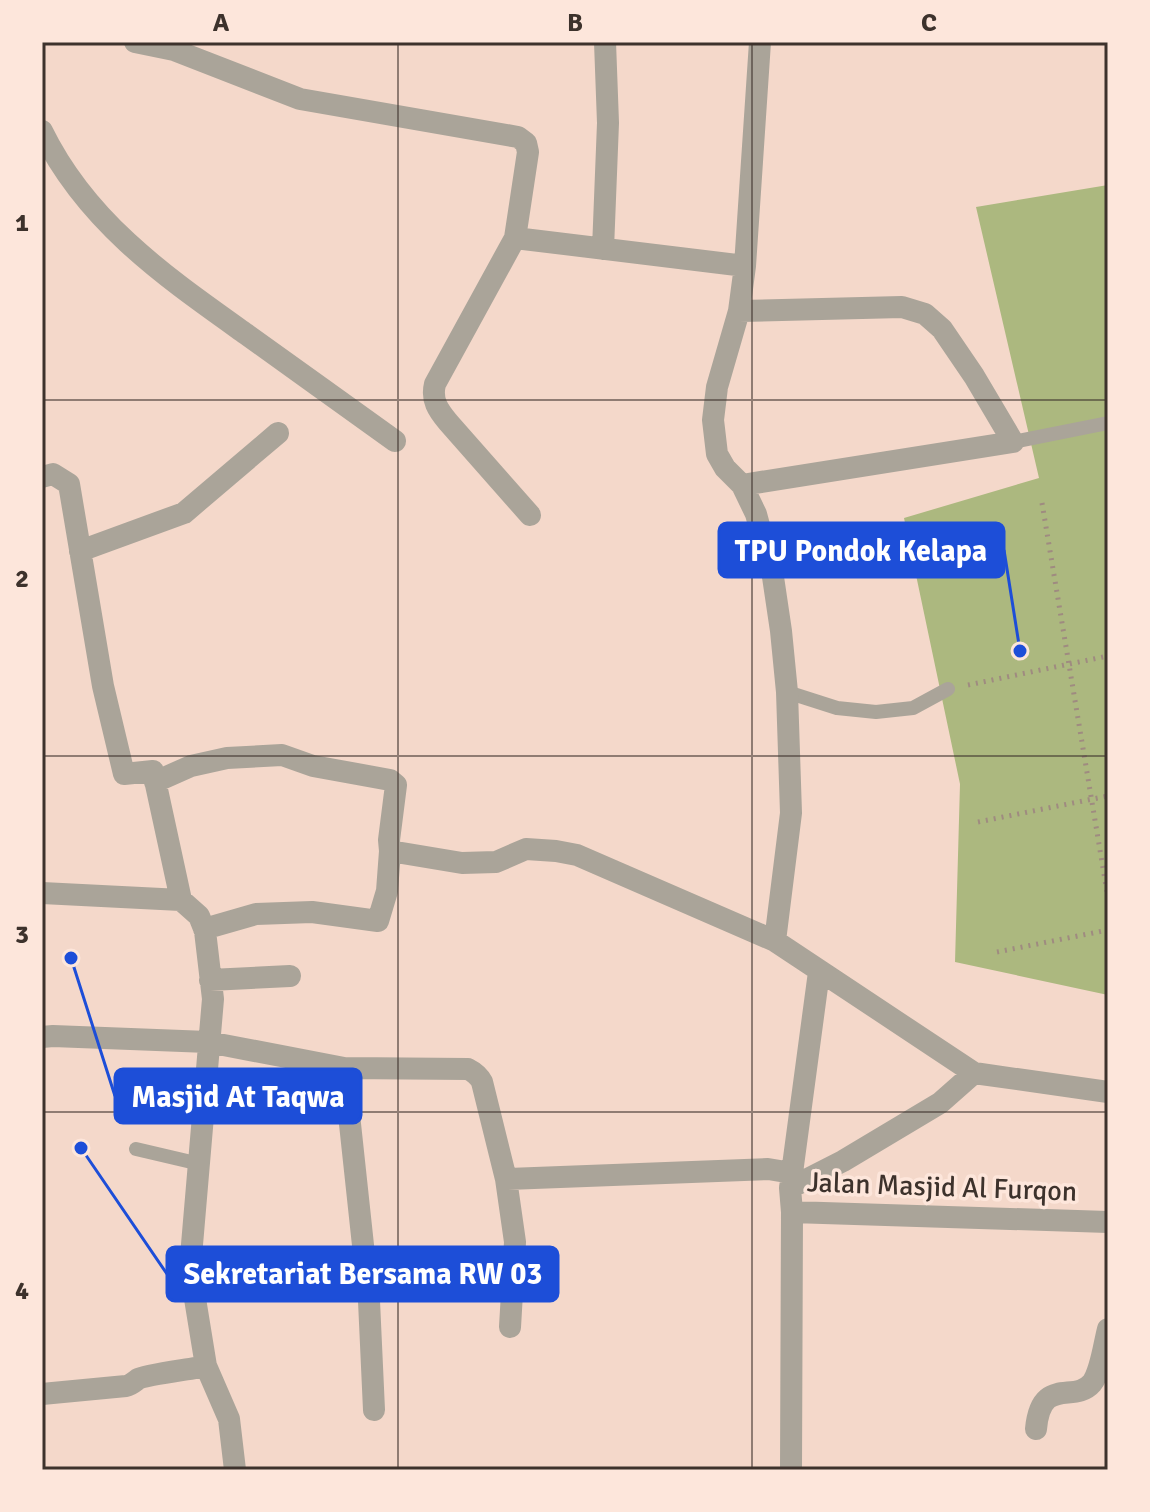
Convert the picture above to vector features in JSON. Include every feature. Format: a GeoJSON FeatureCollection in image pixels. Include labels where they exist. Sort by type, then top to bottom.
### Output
{"type":"FeatureCollection","features":[{"type":"Feature","properties":{"kind":"street"},"geometry":{"type":"LineString","coordinates":[[135,42],[174,50],[300,99],[518,137],[526,143],[528,152],[515,238],[435,384],[433,395],[438,409],[448,422],[530,515]]}},
{"type":"Feature","properties":{"kind":"street"},"geometry":{"type":"LineString","coordinates":[[603,249],[608,123],[605,42]]}},
{"type":"Feature","properties":{"kind":"street"},"geometry":{"type":"LineString","coordinates":[[760,42],[745,266],[739,311],[717,387],[713,420],[717,454],[725,468],[742,485],[756,514],[773,577],[781,631],[787,692],[791,813],[775,941]]}},
{"type":"Feature","properties":{"kind":"street"},"geometry":{"type":"LineString","coordinates":[[42,131],[54,156],[84,198],[119,236],[169,279],[395,441]]}},
{"type":"Feature","properties":{"kind":"street"},"geometry":{"type":"LineString","coordinates":[[515,238],[745,266]]}},
{"type":"Feature","properties":{"kind":"street"},"geometry":{"type":"LineString","coordinates":[[739,311],[902,307],[925,314],[942,329],[1013,442],[742,485]]}},
{"type":"Feature","properties":{"kind":"street"},"geometry":{"type":"LineString","coordinates":[[80,551],[184,513],[278,433]]}},
{"type":"Feature","properties":{"kind":"street"},"geometry":{"type":"LineString","coordinates":[[42,477],[53,474],[69,484],[103,686],[124,774],[153,771],[181,900],[199,916],[204,929],[213,999],[190,1268],[206,1366],[229,1419],[235,1470]]}},
{"type":"Feature","properties":{"kind":"street"},"geometry":{"type":"LineString","coordinates":[[155,782],[191,766],[227,758],[282,755],[313,766],[390,780],[396,785],[387,891],[378,921],[312,912],[256,914],[204,929]]}},
{"type":"Feature","properties":{"kind":"street"},"geometry":{"type":"LineString","coordinates":[[390,851],[462,863],[496,862],[526,849],[577,855],[775,941],[974,1073],[1108,1092]]}},
{"type":"Feature","properties":{"kind":"street"},"geometry":{"type":"LineString","coordinates":[[42,893],[181,900]]}},
{"type":"Feature","properties":{"kind":"street"},"geometry":{"type":"LineString","coordinates":[[792,1212],[791,1180],[819,972]]}},
{"type":"Feature","properties":{"kind":"street"},"geometry":{"type":"LineString","coordinates":[[210,980],[290,976]]}},
{"type":"Feature","properties":{"kind":"street"},"geometry":{"type":"LineString","coordinates":[[42,1037],[208,1042],[344,1068],[468,1069],[474,1072],[482,1082],[506,1179],[515,1242],[510,1327]]}},
{"type":"Feature","properties":{"kind":"street"},"geometry":{"type":"LineString","coordinates":[[344,1068],[369,1301],[374,1410]]}},
{"type":"Feature","properties":{"kind":"street"},"geometry":{"type":"LineString","coordinates":[[506,1179],[768,1169],[791,1180],[843,1161],[940,1103],[974,1073]]}},
{"type":"Feature","properties":{"kind":"street","name":"Jalan Masjid Al Furqon"},"geometry":{"type":"LineString","coordinates":[[791,1470],[792,1212],[1108,1222]]}},
{"type":"Feature","properties":{"kind":"street"},"geometry":{"type":"LineString","coordinates":[[1036,1429],[1042,1404],[1060,1393],[1084,1389],[1091,1384],[1108,1329]]}},
{"type":"Feature","properties":{"kind":"street"},"geometry":{"type":"LineString","coordinates":[[42,1394],[126,1386],[137,1379],[206,1366]]}},
{"type":"Feature","properties":{"kind":"lane"},"geometry":{"type":"LineString","coordinates":[[1013,442],[1108,423]]}},
{"type":"Feature","properties":{"kind":"lane"},"geometry":{"type":"LineString","coordinates":[[787,692],[837,708],[876,712],[913,708],[948,689]]}},
{"type":"Feature","properties":{"kind":"lane"},"geometry":{"type":"LineString","coordinates":[[136,1149],[200,1164]]}},
{"type":"Feature","properties":{"kind":"path"},"geometry":{"type":"LineString","coordinates":[[1042,503],[1108,898]]}},
{"type":"Feature","properties":{"kind":"path"},"geometry":{"type":"LineString","coordinates":[[948,689],[1108,656]]}},
{"type":"Feature","properties":{"kind":"path"},"geometry":{"type":"LineString","coordinates":[[978,822],[1108,796]]}},
{"type":"Feature","properties":{"kind":"path"},"geometry":{"type":"LineString","coordinates":[[997,952],[1108,930]]}},
{"type":"Feature","properties":{"kind":"green space"},"geometry":{"type":"Polygon","coordinates":[[[1108,185],[1108,995],[955,962],[960,784],[904,518],[1039,478],[976,207],[1108,185]]]}},
{"type":"Feature","properties":{"kind":"place","name":"TPU Pondok Kelapa"},"geometry":{"type":"Point","coordinates":[1020,651]}},
{"type":"Feature","properties":{"kind":"place","name":"Masjid At Taqwa"},"geometry":{"type":"Point","coordinates":[71,958]}},
{"type":"Feature","properties":{"kind":"place","name":"Sekretariat Bersama RW 03"},"geometry":{"type":"Point","coordinates":[81,1148]}}]}
